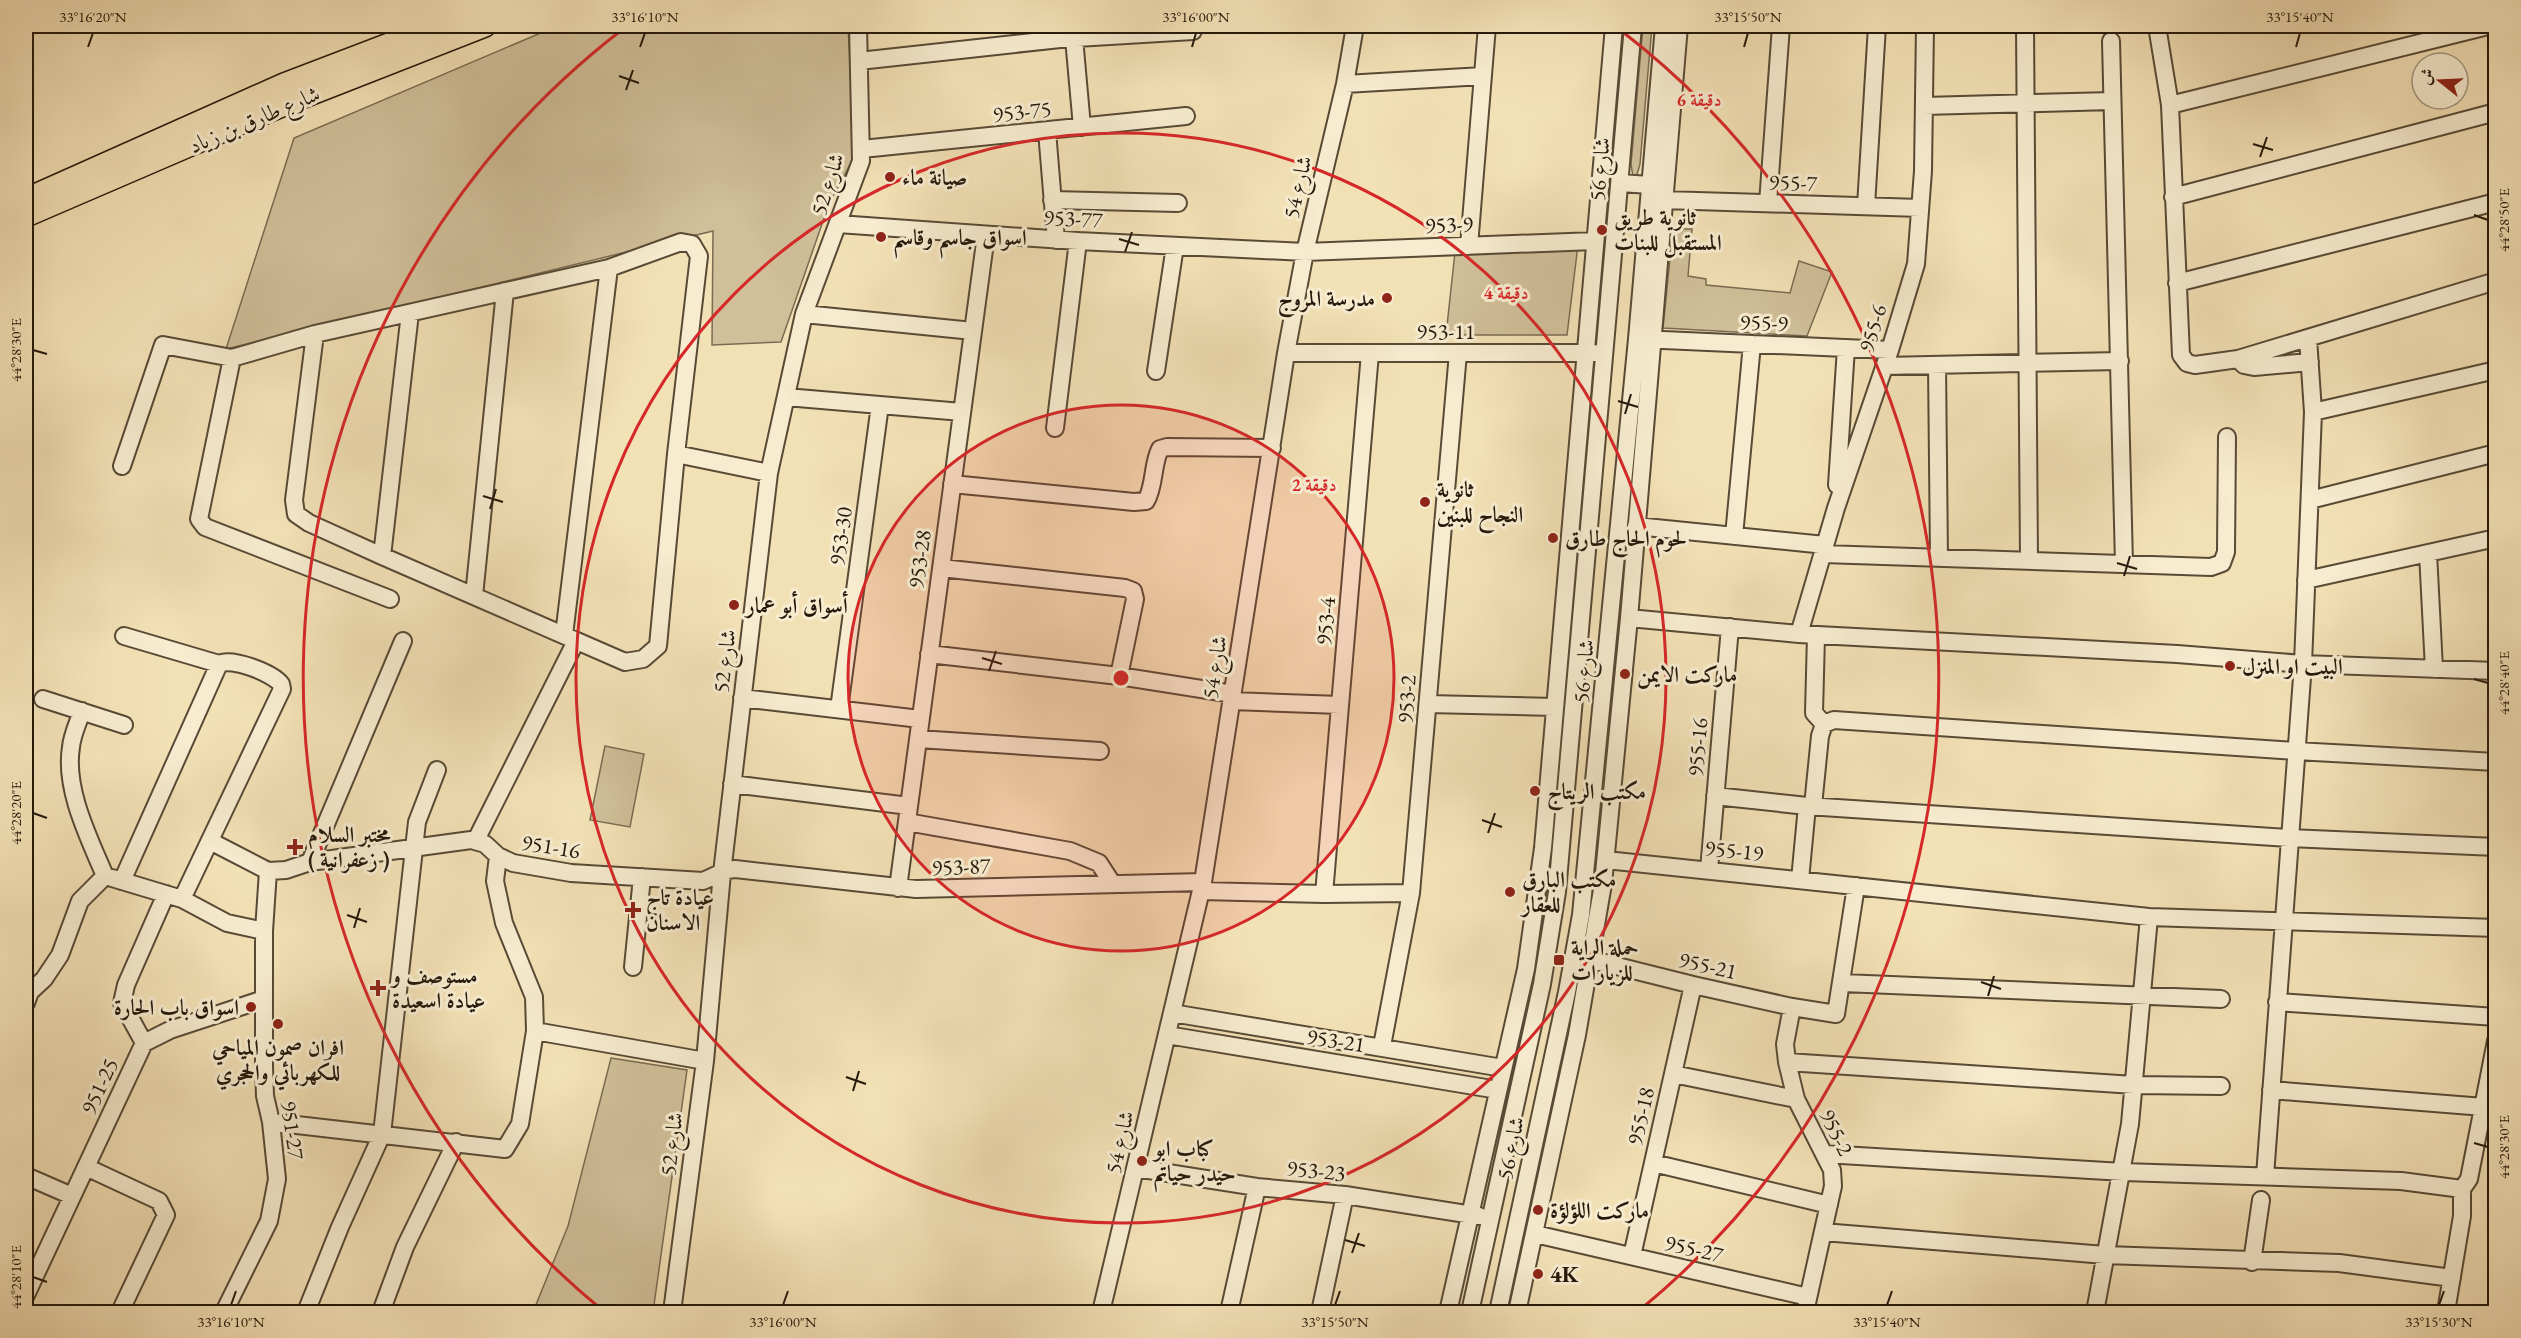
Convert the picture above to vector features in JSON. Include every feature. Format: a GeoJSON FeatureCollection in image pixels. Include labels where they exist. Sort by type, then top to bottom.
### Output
{"type":"FeatureCollection","features":[{"type":"Feature","properties":{"kind":"main road","name":"شارع طارق بن زياد"},"geometry":{"type":"LineString","coordinates":[[26,198],[284,84],[436,26]]}},
{"type":"Feature","properties":{"kind":"main road","name":"شارع طارق بن زياد"},"geometry":{"type":"LineString","coordinates":[[26,216],[291,102],[485,26]]}},
{"type":"Feature","properties":{"kind":"street","name":"شارع 52"},"geometry":{"type":"LineString","coordinates":[[672,1312],[705,1061],[722,873],[769,473],[804,314],[858,171],[862,150],[858,26]]}},
{"type":"Feature","properties":{"kind":"street","name":"شارع 54"},"geometry":{"type":"LineString","coordinates":[[1101,1312],[1202,887],[1286,353],[1305,252],[1345,84],[1355,26]]}},
{"type":"Feature","properties":{"kind":"street"},"geometry":{"type":"LineString","coordinates":[[1469,246],[1487,26]]}},
{"type":"Feature","properties":{"kind":"street"},"geometry":{"type":"LineString","coordinates":[[1448,1312],[1531,941],[1544,836],[1614,26]]}},
{"type":"Feature","properties":{"kind":"street","name":"شارع 56"},"geometry":{"type":"LineString","coordinates":[[1470,1312],[1542,984],[1562,857],[1633,26]]}},
{"type":"Feature","properties":{"kind":"street","name":"شارع 56"},"geometry":{"type":"LineString","coordinates":[[1498,1312],[1574,955],[1590,834],[1632,380],[1645,339],[1650,185],[1664,26]]}},
{"type":"Feature","properties":{"kind":"street"},"geometry":{"type":"LineString","coordinates":[[1517,1312],[1592,959],[1606,860],[1636,526],[1645,339],[1664,200],[1679,26]]}},
{"type":"Feature","properties":{"kind":"street"},"geometry":{"type":"LineString","coordinates":[[1768,203],[1781,26]]}},
{"type":"Feature","properties":{"kind":"street"},"geometry":{"type":"LineString","coordinates":[[1866,206],[1877,26]]}},
{"type":"Feature","properties":{"kind":"street","name":"955-6"},"geometry":{"type":"LineString","coordinates":[[1824,724],[1814,713],[1808,634],[1824,549],[1916,264],[1924,106],[1925,26]]}},
{"type":"Feature","properties":{"kind":"street"},"geometry":{"type":"LineString","coordinates":[[2025,26],[2029,561]]}},
{"type":"Feature","properties":{"kind":"street"},"geometry":{"type":"LineString","coordinates":[[2157,26],[2170,105],[2181,355],[2187,363],[2195,365],[2238,360],[2496,282]]}},
{"type":"Feature","properties":{"kind":"street"},"geometry":{"type":"LineString","coordinates":[[2170,105],[2488,26]]}},
{"type":"Feature","properties":{"kind":"street"},"geometry":{"type":"LineString","coordinates":[[859,61],[1070,34],[1192,32]]}},
{"type":"Feature","properties":{"kind":"street"},"geometry":{"type":"LineString","coordinates":[[1070,34],[1082,127]]}},
{"type":"Feature","properties":{"kind":"street"},"geometry":{"type":"LineString","coordinates":[[2111,41],[2124,564]]}},
{"type":"Feature","properties":{"kind":"street"},"geometry":{"type":"LineString","coordinates":[[1345,84],[1483,76]]}},
{"type":"Feature","properties":{"kind":"street"},"geometry":{"type":"LineString","coordinates":[[1924,106],[2112,101]]}},
{"type":"Feature","properties":{"kind":"street"},"geometry":{"type":"LineString","coordinates":[[2173,196],[2496,112]]}},
{"type":"Feature","properties":{"kind":"street","name":"953-75"},"geometry":{"type":"LineString","coordinates":[[862,150],[1186,116]]}},
{"type":"Feature","properties":{"kind":"street"},"geometry":{"type":"LineString","coordinates":[[1047,131],[1056,240]]}},
{"type":"Feature","properties":{"kind":"street"},"geometry":{"type":"LineString","coordinates":[[1620,183],[1650,185]]}},
{"type":"Feature","properties":{"kind":"street"},"geometry":{"type":"LineString","coordinates":[[1052,200],[1178,203]]}},
{"type":"Feature","properties":{"kind":"street","name":"955-7"},"geometry":{"type":"LineString","coordinates":[[1664,200],[1920,208]]}},
{"type":"Feature","properties":{"kind":"street"},"geometry":{"type":"LineString","coordinates":[[2177,283],[2496,202]]}},
{"type":"Feature","properties":{"kind":"street","name":"953-77"},"geometry":{"type":"LineString","coordinates":[[838,225],[1056,240],[1305,252]]}},
{"type":"Feature","properties":{"kind":"street","name":"953-28"},"geometry":{"type":"LineString","coordinates":[[898,888],[986,235]]}},
{"type":"Feature","properties":{"kind":"street"},"geometry":{"type":"LineString","coordinates":[[1055,428],[1078,241]]}},
{"type":"Feature","properties":{"kind":"street","name":"953-9"},"geometry":{"type":"LineString","coordinates":[[1305,252],[1595,241]]}},
{"type":"Feature","properties":{"kind":"street"},"geometry":{"type":"LineString","coordinates":[[122,466],[163,345],[232,358],[315,334],[609,268],[681,242],[692,244],[699,256],[676,454],[658,646],[643,658],[625,662],[382,556],[309,523],[296,514],[294,500],[315,334]]}},
{"type":"Feature","properties":{"kind":"street"},"geometry":{"type":"LineString","coordinates":[[1156,371],[1175,246]]}},
{"type":"Feature","properties":{"kind":"street"},"geometry":{"type":"LineString","coordinates":[[210,841],[268,871],[285,870],[310,862],[476,840],[570,638],[609,268]]}},
{"type":"Feature","properties":{"kind":"street"},"geometry":{"type":"LineString","coordinates":[[474,596],[506,291]]}},
{"type":"Feature","properties":{"kind":"street"},"geometry":{"type":"LineString","coordinates":[[382,556],[410,313]]}},
{"type":"Feature","properties":{"kind":"street"},"geometry":{"type":"LineString","coordinates":[[804,314],[973,331]]}},
{"type":"Feature","properties":{"kind":"street"},"geometry":{"type":"LineString","coordinates":[[2265,1176],[2282,921],[2303,664],[2313,412],[2308,338]]}},
{"type":"Feature","properties":{"kind":"street","name":"955-9"},"geometry":{"type":"LineString","coordinates":[[1645,339],[1846,348],[1887,358],[1937,364],[2120,361]]}},
{"type":"Feature","properties":{"kind":"street"},"geometry":{"type":"LineString","coordinates":[[1734,536],[1752,344]]}},
{"type":"Feature","properties":{"kind":"street"},"geometry":{"type":"LineString","coordinates":[[1836,508],[1846,348]]}},
{"type":"Feature","properties":{"kind":"street","name":"953-11"},"geometry":{"type":"LineString","coordinates":[[1286,353],[1606,353]]}},
{"type":"Feature","properties":{"kind":"street","name":"953-4"},"geometry":{"type":"LineString","coordinates":[[1324,894],[1371,353]]}},
{"type":"Feature","properties":{"kind":"street","name":"953-2"},"geometry":{"type":"LineString","coordinates":[[1382,1046],[1412,893],[1458,353]]}},
{"type":"Feature","properties":{"kind":"street"},"geometry":{"type":"LineString","coordinates":[[232,358],[200,519],[205,526],[390,599]]}},
{"type":"Feature","properties":{"kind":"street"},"geometry":{"type":"LineString","coordinates":[[2238,360],[2244,365],[2254,367],[2310,362]]}},
{"type":"Feature","properties":{"kind":"street"},"geometry":{"type":"LineString","coordinates":[[1937,364],[1939,558]]}},
{"type":"Feature","properties":{"kind":"street"},"geometry":{"type":"LineString","coordinates":[[2313,412],[2496,370]]}},
{"type":"Feature","properties":{"kind":"street"},"geometry":{"type":"LineString","coordinates":[[1604,380],[1610,386],[1618,388],[1626,386],[1632,380]]}},
{"type":"Feature","properties":{"kind":"street"},"geometry":{"type":"LineString","coordinates":[[786,397],[962,412]]}},
{"type":"Feature","properties":{"kind":"street"},"geometry":{"type":"LineString","coordinates":[[1602,403],[1617,398],[1630,406]]}},
{"type":"Feature","properties":{"kind":"street","name":"953-30"},"geometry":{"type":"LineString","coordinates":[[839,709],[880,405]]}},
{"type":"Feature","properties":{"kind":"street"},"geometry":{"type":"LineString","coordinates":[[1636,526],[1734,536],[1824,549],[1939,558],[2211,567],[2222,563],[2226,552],[2227,437]]}},
{"type":"Feature","properties":{"kind":"street"},"geometry":{"type":"LineString","coordinates":[[952,484],[1134,502],[1146,501],[1160,449],[1167,447],[1272,448]]}},
{"type":"Feature","properties":{"kind":"street"},"geometry":{"type":"LineString","coordinates":[[2310,500],[2496,453]]}},
{"type":"Feature","properties":{"kind":"street"},"geometry":{"type":"LineString","coordinates":[[676,454],[769,473]]}},
{"type":"Feature","properties":{"kind":"street"},"geometry":{"type":"LineString","coordinates":[[2306,580],[2496,538]]}},
{"type":"Feature","properties":{"kind":"street"},"geometry":{"type":"LineString","coordinates":[[2428,553],[2434,669]]}},
{"type":"Feature","properties":{"kind":"street"},"geometry":{"type":"LineString","coordinates":[[941,568],[1125,588],[1133,591],[1135,599],[1119,676]]}},
{"type":"Feature","properties":{"kind":"street"},"geometry":{"type":"LineString","coordinates":[[1629,618],[1808,634],[2176,654],[2303,664],[2496,671]]}},
{"type":"Feature","properties":{"kind":"street","name":"955-16"},"geometry":{"type":"LineString","coordinates":[[1709,870],[1730,627]]}},
{"type":"Feature","properties":{"kind":"street"},"geometry":{"type":"LineString","coordinates":[[124,636],[219,663]]}},
{"type":"Feature","properties":{"kind":"street"},"geometry":{"type":"LineString","coordinates":[[310,862],[403,641]]}},
{"type":"Feature","properties":{"kind":"street"},"geometry":{"type":"LineString","coordinates":[[929,654],[1119,676],[1232,698],[1340,705]]}},
{"type":"Feature","properties":{"kind":"street"},"geometry":{"type":"LineString","coordinates":[[122,881],[219,663],[225,660],[234,661],[277,680],[282,689],[210,841],[174,897]]}},
{"type":"Feature","properties":{"kind":"street"},"geometry":{"type":"LineString","coordinates":[[742,698],[920,719]]}},
{"type":"Feature","properties":{"kind":"street"},"geometry":{"type":"LineString","coordinates":[[43,699],[124,725]]}},
{"type":"Feature","properties":{"kind":"street"},"geometry":{"type":"LineString","coordinates":[[1428,704],[1555,707]]}},
{"type":"Feature","properties":{"kind":"street"},"geometry":{"type":"LineString","coordinates":[[82,711],[71,746],[70,766],[82,827],[105,876],[174,897],[227,923],[264,931]]}},
{"type":"Feature","properties":{"kind":"street"},"geometry":{"type":"LineString","coordinates":[[1800,880],[1820,735],[1824,724],[1834,720],[2496,762]]}},
{"type":"Feature","properties":{"kind":"street"},"geometry":{"type":"LineString","coordinates":[[918,739],[1100,751]]}},
{"type":"Feature","properties":{"kind":"street"},"geometry":{"type":"LineString","coordinates":[[306,1312],[340,1227],[382,1134],[417,822],[437,770]]}},
{"type":"Feature","properties":{"kind":"street"},"geometry":{"type":"LineString","coordinates":[[732,784],[908,814],[1070,851],[1099,863],[1112,883]]}},
{"type":"Feature","properties":{"kind":"street"},"geometry":{"type":"LineString","coordinates":[[1715,796],[1810,806],[2289,838],[2496,847]]}},
{"type":"Feature","properties":{"kind":"street","name":"951-16"},"geometry":{"type":"LineString","coordinates":[[476,840],[485,844],[498,856],[513,863],[571,873],[703,881],[722,873]]}},
{"type":"Feature","properties":{"kind":"street"},"geometry":{"type":"LineString","coordinates":[[271,1122],[505,1149],[520,1124],[535,1031],[534,997],[504,923],[495,881],[498,856]]}},
{"type":"Feature","properties":{"kind":"street","name":"955-19"},"geometry":{"type":"LineString","coordinates":[[1606,860],[2149,917],[2496,928]]}},
{"type":"Feature","properties":{"kind":"street","name":"953-87"},"geometry":{"type":"LineString","coordinates":[[722,873],[735,869],[933,890],[1112,883],[1324,894],[1412,893]]}},
{"type":"Feature","properties":{"kind":"street","name":"951-27"},"geometry":{"type":"LineString","coordinates":[[224,1312],[269,1221],[277,1179],[271,1122],[265,1096],[264,931],[268,871]]}},
{"type":"Feature","properties":{"kind":"street"},"geometry":{"type":"LineString","coordinates":[[27,995],[44,979],[60,955],[80,901],[105,876]]}},
{"type":"Feature","properties":{"kind":"street"},"geometry":{"type":"LineString","coordinates":[[633,968],[642,877]]}},
{"type":"Feature","properties":{"kind":"street"},"geometry":{"type":"LineString","coordinates":[[1856,886],[1843,983],[2221,999]]}},
{"type":"Feature","properties":{"kind":"street","name":"951-25"},"geometry":{"type":"LineString","coordinates":[[26,1295],[144,1044],[122,1003],[126,985],[174,897]]}},
{"type":"Feature","properties":{"kind":"street"},"geometry":{"type":"LineString","coordinates":[[2095,1312],[2123,1172],[2144,997],[2149,917]]}},
{"type":"Feature","properties":{"kind":"street","name":"955-21"},"geometry":{"type":"LineString","coordinates":[[1574,955],[1693,985],[1833,1014],[1838,1012],[1843,983]]}},
{"type":"Feature","properties":{"kind":"street","name":"955-18"},"geometry":{"type":"LineString","coordinates":[[1632,1256],[1693,985]]}},
{"type":"Feature","properties":{"kind":"street"},"geometry":{"type":"LineString","coordinates":[[144,1044],[170,1030],[264,999]]}},
{"type":"Feature","properties":{"kind":"street"},"geometry":{"type":"LineString","coordinates":[[2277,1002],[2496,1017]]}},
{"type":"Feature","properties":{"kind":"street","name":"955-2"},"geometry":{"type":"LineString","coordinates":[[1791,1007],[1785,1044],[1787,1062],[1797,1099],[1825,1154],[1833,1178],[1807,1305]]}},
{"type":"Feature","properties":{"kind":"street","name":"953-21"},"geometry":{"type":"LineString","coordinates":[[1172,1013],[1382,1046],[1503,1068]]}},
{"type":"Feature","properties":{"kind":"street"},"geometry":{"type":"LineString","coordinates":[[535,1031],[705,1061]]}},
{"type":"Feature","properties":{"kind":"street","name":"953-21"},"geometry":{"type":"LineString","coordinates":[[1167,1035],[1498,1090]]}},
{"type":"Feature","properties":{"kind":"street"},"geometry":{"type":"LineString","coordinates":[[2446,1312],[2462,1216],[2462,1189],[2469,1179],[2496,1041]]}},
{"type":"Feature","properties":{"kind":"street"},"geometry":{"type":"LineString","coordinates":[[1787,1062],[2134,1084],[2221,1086]]}},
{"type":"Feature","properties":{"kind":"street"},"geometry":{"type":"LineString","coordinates":[[1673,1074],[1797,1099]]}},
{"type":"Feature","properties":{"kind":"street"},"geometry":{"type":"LineString","coordinates":[[1520,1090],[1545,1095]]}},
{"type":"Feature","properties":{"kind":"street"},"geometry":{"type":"LineString","coordinates":[[2271,1090],[2484,1107]]}},
{"type":"Feature","properties":{"kind":"street"},"geometry":{"type":"LineString","coordinates":[[381,1312],[405,1247],[456,1142]]}},
{"type":"Feature","properties":{"kind":"street"},"geometry":{"type":"LineString","coordinates":[[1825,1154],[2123,1172],[2401,1181],[2462,1189]]}},
{"type":"Feature","properties":{"kind":"street"},"geometry":{"type":"LineString","coordinates":[[1653,1163],[1829,1205]]}},
{"type":"Feature","properties":{"kind":"street"},"geometry":{"type":"LineString","coordinates":[[86,1167],[159,1201],[166,1215],[120,1312]]}},
{"type":"Feature","properties":{"kind":"street","name":"953-23"},"geometry":{"type":"LineString","coordinates":[[1136,1168],[1257,1187],[1345,1195],[1491,1217]]}},
{"type":"Feature","properties":{"kind":"street"},"geometry":{"type":"LineString","coordinates":[[26,1176],[72,1196]]}},
{"type":"Feature","properties":{"kind":"street"},"geometry":{"type":"LineString","coordinates":[[1229,1312],[1257,1187]]}},
{"type":"Feature","properties":{"kind":"street"},"geometry":{"type":"LineString","coordinates":[[1320,1312],[1345,1195]]}},
{"type":"Feature","properties":{"kind":"street"},"geometry":{"type":"LineString","coordinates":[[2252,1262],[2261,1200]]}},
{"type":"Feature","properties":{"kind":"street"},"geometry":{"type":"LineString","coordinates":[[1823,1232],[2105,1255],[2252,1262],[2339,1263],[2452,1278]]}},
{"type":"Feature","properties":{"kind":"street","name":"955-27"},"geometry":{"type":"LineString","coordinates":[[1535,1234],[1632,1256],[1807,1305]]}},
{"type":"Feature","properties":{"kind":"shaded area"},"geometry":{"type":"Polygon","coordinates":[[[557,26],[848,26],[855,155],[829,204],[781,342],[712,345],[713,231],[226,349],[294,138],[557,26]]]}},
{"type":"Feature","properties":{"kind":"shaded area"},"geometry":{"type":"Polygon","coordinates":[[[1643,26],[1652,26],[1640,164],[1636,178],[1633,177],[1631,164],[1643,26]]]}},
{"type":"Feature","properties":{"kind":"shaded area"},"geometry":{"type":"Polygon","coordinates":[[[1673,229],[1692,229],[1688,276],[1706,279],[1706,285],[1790,293],[1799,261],[1832,272],[1807,336],[1663,328],[1673,229]]]}},
{"type":"Feature","properties":{"kind":"shaded area"},"geometry":{"type":"Polygon","coordinates":[[[1578,245],[1567,335],[1446,335],[1455,252],[1578,245]]]}},
{"type":"Feature","properties":{"kind":"shaded area"},"geometry":{"type":"Polygon","coordinates":[[[605,746],[644,754],[630,827],[590,820],[605,746]]]}},
{"type":"Feature","properties":{"kind":"shaded area"},"geometry":{"type":"Polygon","coordinates":[[[611,1058],[687,1070],[653,1312],[533,1312],[568,1226],[611,1058]]]}},
{"type":"Feature","properties":{"kind":"place","name":"صيانة ماء"},"geometry":{"type":"Point","coordinates":[890,177]}},
{"type":"Feature","properties":{"kind":"place","name":"ثانوية طريق المستقبل للبنات"},"geometry":{"type":"Point","coordinates":[1602,230]}},
{"type":"Feature","properties":{"kind":"place","name":"اسواق جاسم وقاسم"},"geometry":{"type":"Point","coordinates":[881,237]}},
{"type":"Feature","properties":{"kind":"place","name":"مدرسة المروج"},"geometry":{"type":"Point","coordinates":[1387,298]}},
{"type":"Feature","properties":{"kind":"place","name":"ثانوية النجاح للبنين"},"geometry":{"type":"Point","coordinates":[1425,502]}},
{"type":"Feature","properties":{"kind":"place","name":"لحوم الحاج طارق"},"geometry":{"type":"Point","coordinates":[1553,538]}},
{"type":"Feature","properties":{"kind":"place","name":"أسواق أبو عمار"},"geometry":{"type":"Point","coordinates":[734,605]}},
{"type":"Feature","properties":{"kind":"place","name":"البيت او المنزل"},"geometry":{"type":"Point","coordinates":[2230,666]}},
{"type":"Feature","properties":{"kind":"place","name":"ماركت الايمن"},"geometry":{"type":"Point","coordinates":[1625,674]}},
{"type":"Feature","properties":{"kind":"place","name":"مكتب الريتاج"},"geometry":{"type":"Point","coordinates":[1535,791]}},
{"type":"Feature","properties":{"kind":"place","name":"مختبر السلام ( زعفرانية )"},"geometry":{"type":"Point","coordinates":[295,847]}},
{"type":"Feature","properties":{"kind":"place","name":"مكتب البارق للعقار"},"geometry":{"type":"Point","coordinates":[1510,892]}},
{"type":"Feature","properties":{"kind":"place","name":"عيادة تاج الاسنان"},"geometry":{"type":"Point","coordinates":[633,910]}},
{"type":"Feature","properties":{"kind":"place","name":"حملة الراية للزيارات"},"geometry":{"type":"Point","coordinates":[1559,960]}},
{"type":"Feature","properties":{"kind":"place","name":"مستوصف و عيادة اسعيدة"},"geometry":{"type":"Point","coordinates":[378,988]}},
{"type":"Feature","properties":{"kind":"place","name":"اسواق باب الحارة"},"geometry":{"type":"Point","coordinates":[251,1007]}},
{"type":"Feature","properties":{"kind":"place","name":"افران صمون المياحي للكهربائي والحجري"},"geometry":{"type":"Point","coordinates":[278,1024]}},
{"type":"Feature","properties":{"kind":"place","name":"كباب ابو حيدر حياتم"},"geometry":{"type":"Point","coordinates":[1142,1161]}},
{"type":"Feature","properties":{"kind":"place","name":"ماركت اللؤلؤة"},"geometry":{"type":"Point","coordinates":[1538,1210]}},
{"type":"Feature","properties":{"kind":"place","name":"4K"},"geometry":{"type":"Point","coordinates":[1538,1274]}}]}
